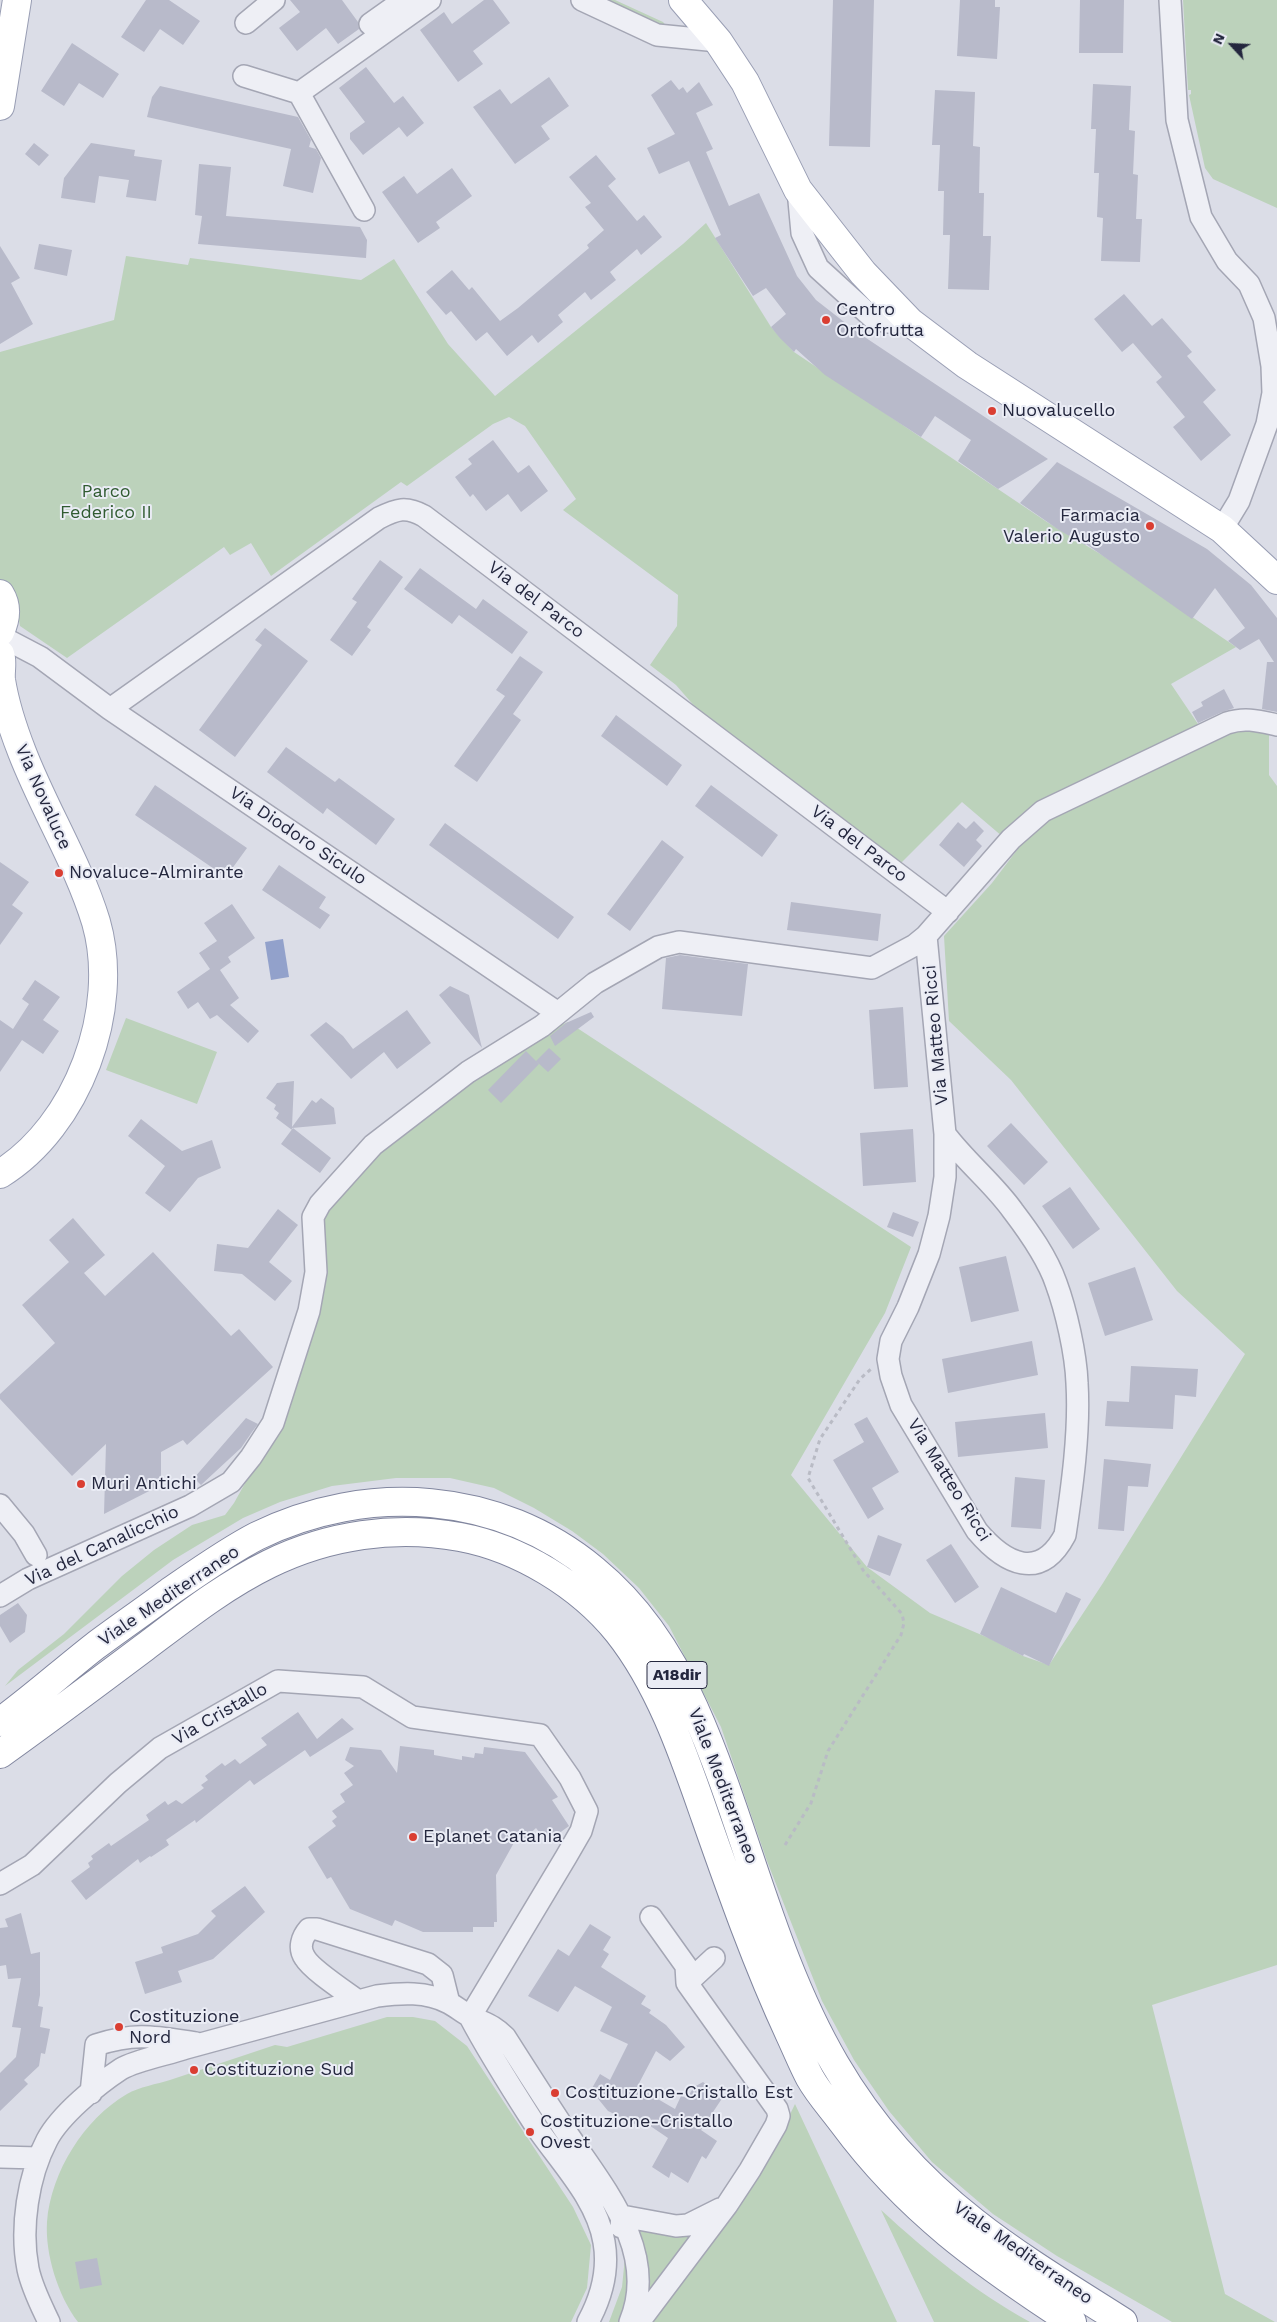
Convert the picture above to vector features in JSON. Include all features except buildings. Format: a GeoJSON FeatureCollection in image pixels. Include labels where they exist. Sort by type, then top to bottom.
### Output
{"type":"FeatureCollection","features":[{"type":"Feature","properties":{"kind":"main road"},"geometry":{"type":"LineString","coordinates":[[0,106],[17,0]]}},
{"type":"Feature","properties":{"kind":"main road"},"geometry":{"type":"LineString","coordinates":[[683,0],[718,41],[745,82],[798,190],[863,273],[910,322],[967,365],[1222,529],[1277,580]]}},
{"type":"Feature","properties":{"kind":"main road","name":"Via Novaluce"},"geometry":{"type":"LineString","coordinates":[[0,654],[0,678],[4,706],[22,753],[87,896],[96,924],[102,957],[100,1010],[92,1048],[76,1089],[56,1122],[30,1151],[0,1174]]}},
{"type":"Feature","properties":{"kind":"main road","name":"Viale Mediterraneo"},"geometry":{"type":"LineString","coordinates":[[0,1722],[39,1694],[93,1648],[204,1567],[258,1536],[318,1512],[373,1502],[410,1501],[441,1503],[474,1508],[507,1519],[540,1534],[579,1558],[597,1572],[649,1628],[669,1660],[692,1704],[712,1752],[789,1969],[823,2041],[855,2096],[905,2158],[974,2222],[1038,2268],[1123,2322]]}},
{"type":"Feature","properties":{"kind":"main road","name":"Viale Mediterraneo"},"geometry":{"type":"LineString","coordinates":[[0,1754],[214,1596],[270,1564],[306,1549],[348,1537],[397,1531],[435,1532],[473,1539],[513,1553],[549,1573],[588,1601],[617,1631],[638,1662],[659,1701],[687,1761],[765,1982],[811,2080],[855,2140],[899,2190],[930,2220],[1023,2290],[1072,2322]]}},
{"type":"Feature","properties":{"kind":"street"},"geometry":{"type":"LineString","coordinates":[[246,23],[274,0]]}},
{"type":"Feature","properties":{"kind":"street"},"geometry":{"type":"LineString","coordinates":[[370,24],[404,0]]}},
{"type":"Feature","properties":{"kind":"street"},"geometry":{"type":"LineString","coordinates":[[299,93],[430,0]]}},
{"type":"Feature","properties":{"kind":"street"},"geometry":{"type":"LineString","coordinates":[[582,0],[657,35],[718,41]]}},
{"type":"Feature","properties":{"kind":"street"},"geometry":{"type":"LineString","coordinates":[[1170,0],[1177,120],[1201,217],[1227,261],[1248,284],[1264,318],[1272,366],[1273,393],[1267,424],[1238,501],[1222,529]]}},
{"type":"Feature","properties":{"kind":"street"},"geometry":{"type":"LineString","coordinates":[[244,76],[299,93],[364,210]]}},
{"type":"Feature","properties":{"kind":"street","name":"Via del Parco"},"geometry":{"type":"LineString","coordinates":[[110,708],[379,518],[395,510],[412,510],[424,516],[948,912]]}},
{"type":"Feature","properties":{"kind":"street","name":"Via Diodoro Siculo"},"geometry":{"type":"LineString","coordinates":[[2,619],[40,657],[110,708],[558,1014]]}},
{"type":"Feature","properties":{"kind":"street"},"geometry":{"type":"LineString","coordinates":[[558,1014],[595,983],[638,957],[666,945],[680,942],[872,968],[915,946],[948,912],[1012,839],[1051,807],[1227,723],[1239,719],[1251,719],[1277,725]]}},
{"type":"Feature","properties":{"kind":"street","name":"Via Matteo Ricci"},"geometry":{"type":"LineString","coordinates":[[926,936],[946,1134],[945,1177],[937,1226],[929,1254],[908,1308],[891,1341],[888,1359],[890,1376],[901,1405],[977,1531],[991,1548],[1006,1558],[1020,1563],[1036,1563],[1048,1558],[1059,1546],[1065,1535],[1077,1412],[1078,1382],[1073,1352],[1056,1283],[1049,1267],[1012,1209],[961,1155],[946,1134]]}},
{"type":"Feature","properties":{"kind":"street","name":"Via del Canalicchio"},"geometry":{"type":"LineString","coordinates":[[0,1596],[28,1580],[190,1506],[231,1482],[251,1457],[273,1423],[309,1311],[316,1272],[313,1217],[316,1210],[373,1145],[468,1072],[558,1014]]}},
{"type":"Feature","properties":{"kind":"street"},"geometry":{"type":"LineString","coordinates":[[0,1505],[24,1534],[36,1555]]}},
{"type":"Feature","properties":{"kind":"street","name":"Via Cristallo"},"geometry":{"type":"LineString","coordinates":[[0,1884],[32,1866],[118,1783],[160,1748],[278,1681],[363,1687],[412,1718],[540,1735],[570,1778],[587,1811],[581,1831],[470,2017]]}},
{"type":"Feature","properties":{"kind":"street"},"geometry":{"type":"LineString","coordinates":[[639,2322],[727,2205],[776,2125],[779,2116],[777,2109],[687,1983],[686,1966],[651,1917]]}},
{"type":"Feature","properties":{"kind":"street"},"geometry":{"type":"LineString","coordinates":[[358,2001],[304,1958],[301,1945],[303,1936],[309,1929],[317,1929],[428,1964],[442,1975],[449,2003]]}},
{"type":"Feature","properties":{"kind":"street"},"geometry":{"type":"LineString","coordinates":[[687,1983],[714,1958]]}},
{"type":"Feature","properties":{"kind":"street"},"geometry":{"type":"LineString","coordinates":[[49,2322],[35,2293],[28,2270],[25,2241],[27,2212],[39,2158],[48,2138],[64,2118],[91,2093],[123,2068],[201,2044],[377,1996],[417,1994],[449,2003],[470,2017],[493,2026],[504,2037],[622,2216],[634,2250],[637,2271],[638,2287],[630,2322]]}},
{"type":"Feature","properties":{"kind":"street"},"geometry":{"type":"LineString","coordinates":[[470,2017],[482,2041],[527,2112],[596,2214],[605,2243],[605,2268],[600,2298],[588,2322]]}},
{"type":"Feature","properties":{"kind":"street"},"geometry":{"type":"LineString","coordinates":[[91,2093],[96,2045],[122,2037],[150,2036],[201,2044]]}},
{"type":"Feature","properties":{"kind":"street"},"geometry":{"type":"LineString","coordinates":[[0,2158],[39,2158]]}},
{"type":"Feature","properties":{"kind":"street"},"geometry":{"type":"LineString","coordinates":[[622,2216],[660,2224],[688,2225],[727,2205]]}},
{"type":"Feature","properties":{"kind":"street"},"geometry":{"type":"LineString","coordinates":[[604,2322],[616,2292],[622,2216]]}},
{"type":"Feature","properties":{"kind":"path"},"geometry":{"type":"LineString","coordinates":[[785,1845],[811,1803],[828,1751],[892,1652],[901,1635],[904,1623],[902,1614],[863,1570],[808,1478],[820,1439],[860,1379],[890,1350]]}},
{"type":"Feature","properties":{"kind":"green space"},"geometry":{"type":"Polygon","coordinates":[[[615,0],[663,22],[668,28],[605,4],[615,0]]]}},
{"type":"Feature","properties":{"kind":"green space"},"geometry":{"type":"Polygon","coordinates":[[[1183,0],[1277,0],[1277,208],[1213,179],[1205,168],[1189,95],[1191,90],[1188,90],[1183,0]]]}},
{"type":"Feature","properties":{"kind":"green space","name":"Parco Federico II"},"geometry":{"type":"Polygon","coordinates":[[[706,223],[771,327],[794,352],[1047,522],[1102,555],[1236,647],[1171,684],[1200,727],[1003,837],[962,802],[901,863],[703,716],[676,685],[650,665],[677,626],[678,595],[563,510],[576,499],[525,426],[509,417],[493,424],[407,486],[401,482],[271,576],[251,543],[230,555],[224,547],[67,658],[20,626],[14,593],[0,583],[0,352],[114,320],[126,256],[188,265],[190,258],[361,280],[394,259],[448,344],[495,396],[683,244],[706,223]]]}},
{"type":"Feature","properties":{"kind":"green space"},"geometry":{"type":"Polygon","coordinates":[[[1242,728],[1269,730],[1269,775],[1277,786],[1277,1965],[1152,2005],[1225,2294],[1275,2322],[1172,2322],[1057,2256],[993,2214],[932,2162],[889,2111],[854,2060],[822,2001],[767,1861],[721,1727],[669,1626],[639,1588],[603,1554],[572,1531],[534,1508],[494,1488],[450,1478],[396,1478],[332,1486],[280,1502],[243,1518],[173,1560],[5,1686],[18,1670],[64,1634],[122,1576],[154,1550],[192,1525],[225,1515],[234,1503],[277,1426],[320,1217],[374,1151],[480,1073],[547,1031],[568,1022],[911,1247],[885,1313],[791,1475],[867,1567],[930,1613],[991,1639],[1023,1656],[1049,1665],[1103,1583],[1245,1354],[1177,1291],[1011,1080],[949,1021],[944,936],[992,883],[1020,846],[1038,828],[1064,811],[1242,728]]]}},
{"type":"Feature","properties":{"kind":"green space"},"geometry":{"type":"Polygon","coordinates":[[[126,1018],[217,1052],[197,1104],[106,1070],[126,1018]]]}},
{"type":"Feature","properties":{"kind":"green space"},"geometry":{"type":"Polygon","coordinates":[[[387,2017],[413,2017],[435,2021],[467,2046],[573,2207],[591,2245],[587,2288],[571,2322],[78,2322],[64,2300],[54,2274],[48,2247],[47,2222],[55,2184],[63,2166],[84,2132],[97,2118],[111,2105],[137,2089],[275,2045],[287,2047],[387,2017]]]}},
{"type":"Feature","properties":{"kind":"green space"},"geometry":{"type":"Polygon","coordinates":[[[795,2104],[897,2322],[651,2322],[765,2166],[795,2104]]]}},
{"type":"Feature","properties":{"kind":"green space"},"geometry":{"type":"Polygon","coordinates":[[[881,2210],[952,2270],[990,2298],[1030,2322],[934,2322],[881,2210]]]}},
{"type":"Feature","properties":{"kind":"green space"},"geometry":{"type":"Polygon","coordinates":[[[640,2229],[692,2232],[694,2236],[648,2301],[640,2229]]]}},
{"type":"Feature","properties":{"kind":"green space"},"geometry":{"type":"Polygon","coordinates":[[[625,2257],[629,2283],[622,2322],[609,2322],[622,2287],[625,2257]]]}},
{"type":"Feature","properties":{"kind":"water"},"geometry":{"type":"Polygon","coordinates":[[[283,939],[289,977],[271,980],[265,942],[283,939]]]}},
{"type":"Feature","properties":{"kind":"place","name":"Centro Ortofrutta"},"geometry":{"type":"Point","coordinates":[826,320]}},
{"type":"Feature","properties":{"kind":"place","name":"Nuovalucello"},"geometry":{"type":"Point","coordinates":[992,411]}},
{"type":"Feature","properties":{"kind":"place","name":"Farmacia Valerio Augusto"},"geometry":{"type":"Point","coordinates":[1150,526]}},
{"type":"Feature","properties":{"kind":"place","name":"Novaluce-Almirante"},"geometry":{"type":"Point","coordinates":[59,873]}},
{"type":"Feature","properties":{"kind":"place","name":"Muri Antichi"},"geometry":{"type":"Point","coordinates":[81,1484]}},
{"type":"Feature","properties":{"kind":"place","name":"Eplanet Catania"},"geometry":{"type":"Point","coordinates":[413,1837]}},
{"type":"Feature","properties":{"kind":"place","name":"Costituzione Nord"},"geometry":{"type":"Point","coordinates":[119,2027]}},
{"type":"Feature","properties":{"kind":"place","name":"Costituzione Sud"},"geometry":{"type":"Point","coordinates":[194,2070]}},
{"type":"Feature","properties":{"kind":"place","name":"Costituzione-Cristallo Est"},"geometry":{"type":"Point","coordinates":[555,2093]}},
{"type":"Feature","properties":{"kind":"place","name":"Costituzione-Cristallo Ovest"},"geometry":{"type":"Point","coordinates":[530,2132]}}]}
